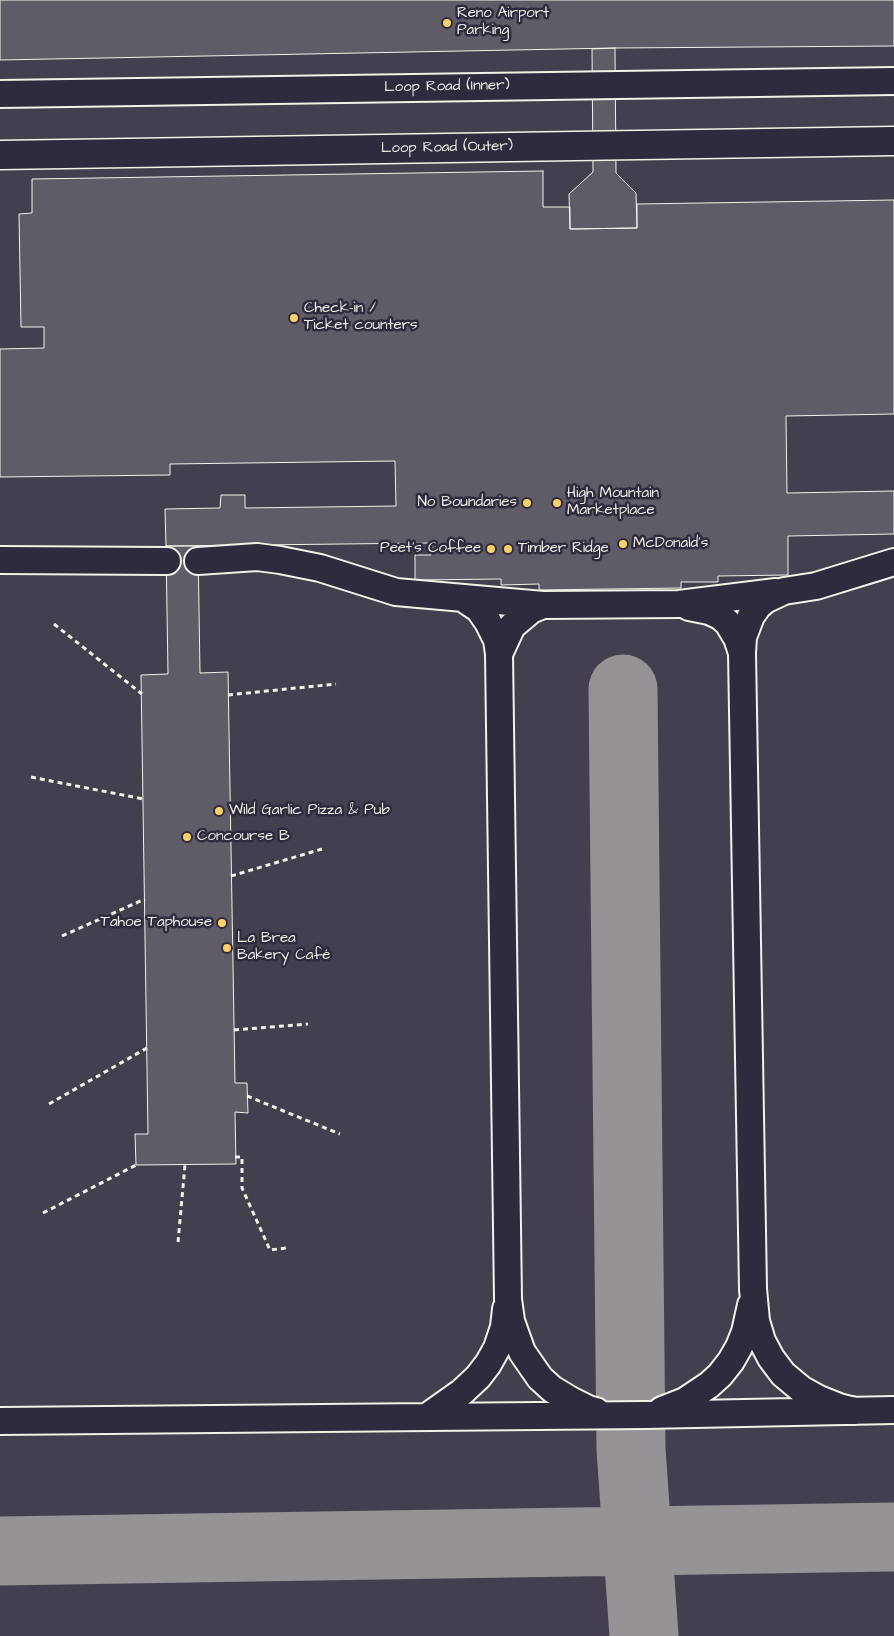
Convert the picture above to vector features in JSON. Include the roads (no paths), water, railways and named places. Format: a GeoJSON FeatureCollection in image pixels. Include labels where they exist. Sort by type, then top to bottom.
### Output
{"type":"FeatureCollection","features":[{"type":"Feature","properties":{"kind":"main road","name":"Loop Road (Outer)"},"geometry":{"type":"LineString","coordinates":[[0,155],[894,141]]}},
{"type":"Feature","properties":{"kind":"street","name":"Loop Road (Inner)"},"geometry":{"type":"LineString","coordinates":[[0,94],[894,80]]}},
{"type":"Feature","properties":{"kind":"street"},"geometry":{"type":"LineString","coordinates":[[198,561],[257,557],[320,568],[396,592],[543,605],[679,604],[816,586],[894,562]]}},
{"type":"Feature","properties":{"kind":"street"},"geometry":{"type":"LineString","coordinates":[[0,560],[167,562]]}},
{"type":"Feature","properties":{"kind":"street"},"geometry":{"type":"LineString","coordinates":[[784,591],[765,600],[751,616],[743,636],[742,653],[753,1289],[756,1321],[762,1340],[771,1358],[783,1374],[801,1389],[819,1399],[855,1411]]}},
{"type":"Feature","properties":{"kind":"street"},"geometry":{"type":"LineString","coordinates":[[464,599],[479,609],[488,622],[497,640],[499,654],[508,1299],[511,1321],[522,1352],[540,1378],[552,1389],[572,1401],[588,1409],[609,1414]]}},
{"type":"Feature","properties":{"kind":"street"},"geometry":{"type":"LineString","coordinates":[[679,604],[709,611],[720,616],[734,630],[742,653]]}},
{"type":"Feature","properties":{"kind":"street"},"geometry":{"type":"LineString","coordinates":[[499,654],[512,626],[531,610],[543,605]]}},
{"type":"Feature","properties":{"kind":"street"},"geometry":{"type":"LineString","coordinates":[[645,1415],[686,1401],[720,1375],[731,1361],[745,1332],[753,1289]]}},
{"type":"Feature","properties":{"kind":"street"},"geometry":{"type":"LineString","coordinates":[[428,1416],[462,1392],[478,1377],[488,1364],[504,1327],[508,1299]]}},
{"type":"Feature","properties":{"kind":"street"},"geometry":{"type":"LineString","coordinates":[[0,1421],[645,1415],[894,1410]]}},
{"type":"Feature","properties":{"kind":"place","name":"Reno Airport Parking"},"geometry":{"type":"Point","coordinates":[447,23]}},
{"type":"Feature","properties":{"kind":"place","name":"Check-in / Ticket counters"},"geometry":{"type":"Point","coordinates":[294,318]}},
{"type":"Feature","properties":{"kind":"place","name":"No Boundaries"},"geometry":{"type":"Point","coordinates":[527,503]}},
{"type":"Feature","properties":{"kind":"place","name":"High Mountain Marketplace"},"geometry":{"type":"Point","coordinates":[557,503]}},
{"type":"Feature","properties":{"kind":"place","name":"McDonald's"},"geometry":{"type":"Point","coordinates":[623,544]}},
{"type":"Feature","properties":{"kind":"place","name":"Peet's Coffee"},"geometry":{"type":"Point","coordinates":[491,549]}},
{"type":"Feature","properties":{"kind":"place","name":"Timber Ridge"},"geometry":{"type":"Point","coordinates":[508,549]}},
{"type":"Feature","properties":{"kind":"place","name":"Wild Garlic Pizza & Pub"},"geometry":{"type":"Point","coordinates":[219,811]}},
{"type":"Feature","properties":{"kind":"place","name":"Concourse B"},"geometry":{"type":"Point","coordinates":[187,837]}},
{"type":"Feature","properties":{"kind":"place","name":"Tahoe Taphouse"},"geometry":{"type":"Point","coordinates":[222,923]}},
{"type":"Feature","properties":{"kind":"place","name":"La Brea Bakery Café"},"geometry":{"type":"Point","coordinates":[227,948]}}]}
